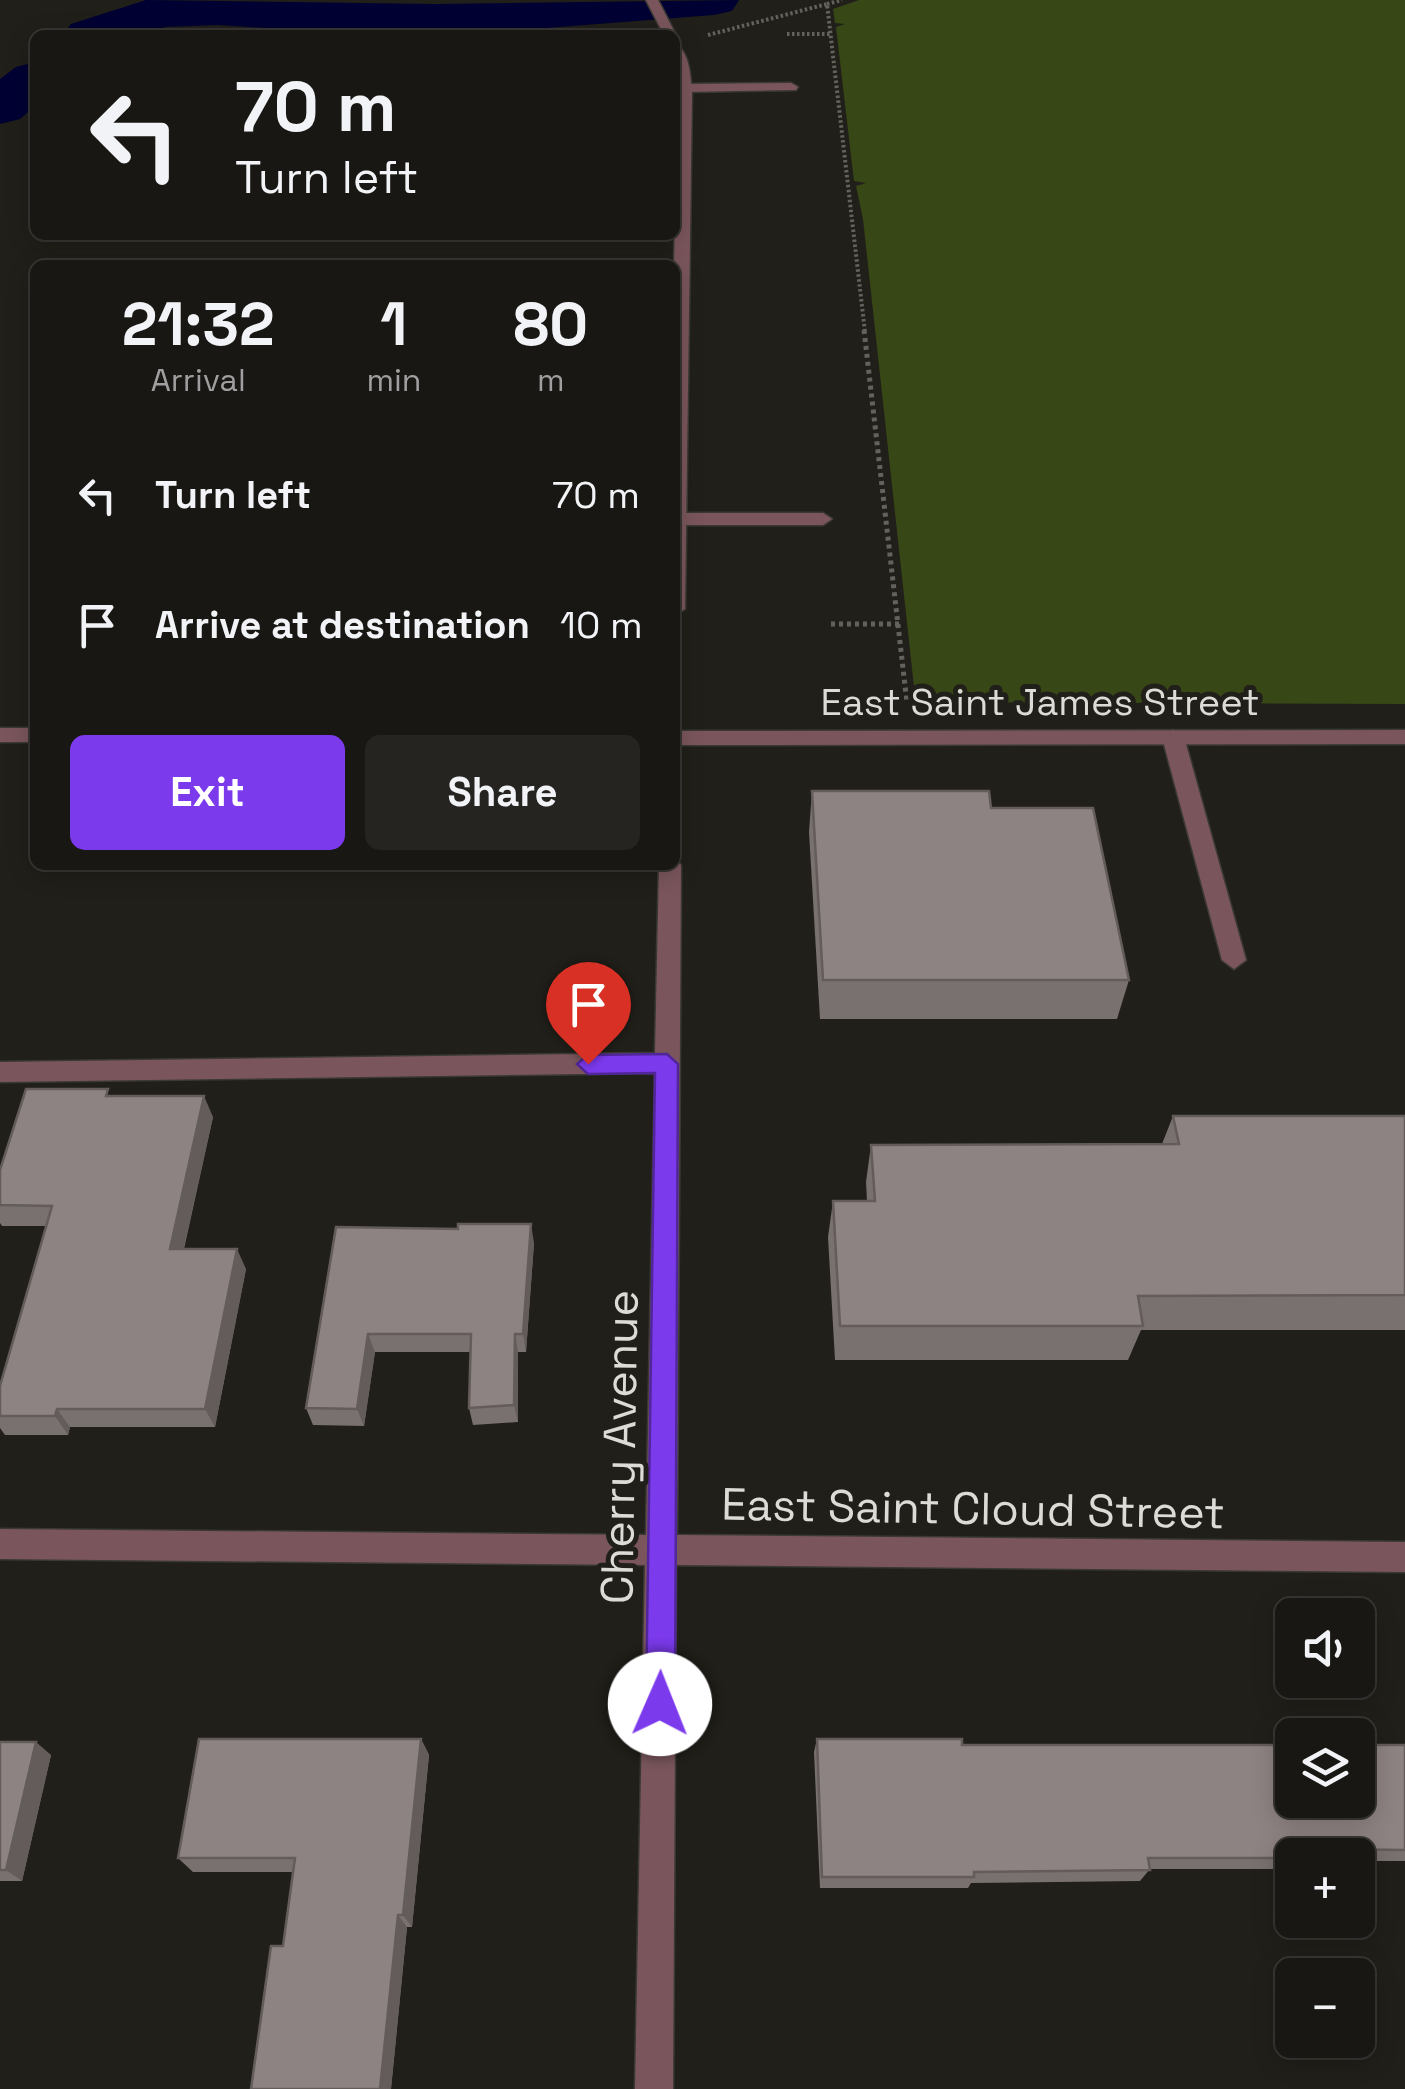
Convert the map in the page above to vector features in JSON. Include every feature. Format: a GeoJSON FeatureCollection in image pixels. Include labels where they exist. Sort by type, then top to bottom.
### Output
{"type":"FeatureCollection","features":[{"type":"Feature","properties":{"kind":"street"},"geometry":{"type":"LineString","coordinates":[[652,0],[667,30]]}},
{"type":"Feature","properties":{"kind":"street"},"geometry":{"type":"LineString","coordinates":[[680,68],[685,88],[680,357]]}},
{"type":"Feature","properties":{"kind":"street"},"geometry":{"type":"LineString","coordinates":[[685,88],[791,87]]}},
{"type":"Feature","properties":{"kind":"street"},"geometry":{"type":"LineString","coordinates":[[680,519],[823,519]]}},
{"type":"Feature","properties":{"kind":"street"},"geometry":{"type":"LineString","coordinates":[[0,734],[30,735]]}},
{"type":"Feature","properties":{"kind":"street"},"geometry":{"type":"LineString","coordinates":[[1173,737],[1234,960]]}},
{"type":"Feature","properties":{"kind":"street","name":"East Saint James Street"},"geometry":{"type":"LineString","coordinates":[[680,738],[1405,737]]}},
{"type":"Feature","properties":{"kind":"street","name":"Cherry Avenue"},"geometry":{"type":"LineString","coordinates":[[654,2089],[670,870]]}},
{"type":"Feature","properties":{"kind":"street"},"geometry":{"type":"LineString","coordinates":[[0,1072],[667,1064]]}},
{"type":"Feature","properties":{"kind":"street","name":"East Saint Cloud Street"},"geometry":{"type":"LineString","coordinates":[[0,1544],[1405,1557]]}},
{"type":"Feature","properties":{"kind":"path"},"geometry":{"type":"LineString","coordinates":[[695,36],[727,32],[779,14],[842,0]]}},
{"type":"Feature","properties":{"kind":"path"},"geometry":{"type":"LineString","coordinates":[[827,4],[908,704]]}},
{"type":"Feature","properties":{"kind":"path"},"geometry":{"type":"LineString","coordinates":[[787,34],[831,34]]}},
{"type":"Feature","properties":{"kind":"path"},"geometry":{"type":"LineString","coordinates":[[831,624],[899,624]]}},
{"type":"Feature","properties":{"kind":"green space"},"geometry":{"type":"Polygon","coordinates":[[[859,0],[1405,0],[1405,704],[924,702],[915,696],[863,219],[856,186],[866,183],[854,181],[836,27],[845,24],[835,23],[833,9],[859,0]]]}},
{"type":"Feature","properties":{"kind":"building"},"geometry":{"type":"Polygon","coordinates":[[[812,791],[989,791],[991,808],[1093,808],[1129,980],[823,980],[812,791]]]}},
{"type":"Feature","properties":{"kind":"building"},"geometry":{"type":"Polygon","coordinates":[[[26,1089],[108,1089],[106,1096],[204,1096],[170,1249],[237,1249],[205,1409],[57,1409],[55,1416],[0,1416],[0,1386],[52,1206],[0,1205],[0,1170],[26,1089]]]}},
{"type":"Feature","properties":{"kind":"building"},"geometry":{"type":"Polygon","coordinates":[[[1173,1116],[1405,1116],[1405,1295],[1138,1296],[1143,1326],[840,1326],[833,1201],[875,1201],[871,1145],[1179,1144],[1173,1116]]]}},
{"type":"Feature","properties":{"kind":"building"},"geometry":{"type":"Polygon","coordinates":[[[458,1224],[531,1224],[523,1334],[515,1334],[514,1405],[469,1408],[471,1334],[368,1334],[357,1409],[306,1408],[336,1227],[458,1229],[458,1224]]]}},
{"type":"Feature","properties":{"kind":"building"},"geometry":{"type":"Polygon","coordinates":[[[199,1739],[421,1739],[380,2089],[251,2089],[271,1946],[283,1946],[295,1858],[178,1858],[199,1739]]]}},
{"type":"Feature","properties":{"kind":"building"},"geometry":{"type":"Polygon","coordinates":[[[817,1739],[962,1739],[962,1745],[1275,1745],[1275,1818],[1375,1818],[1375,1745],[1405,1745],[1405,1850],[1375,1850],[1375,1838],[1275,1838],[1275,1858],[1148,1858],[1150,1870],[974,1872],[974,1877],[822,1877],[817,1739]]]}},
{"type":"Feature","properties":{"kind":"building"},"geometry":{"type":"Polygon","coordinates":[[[0,1742],[36,1742],[6,1870],[0,1870],[0,1742]]]}},
{"type":"Feature","properties":{"kind":"waterway"},"geometry":{"type":"LineString","coordinates":[[101,30],[140,16],[191,10],[434,19],[574,13],[714,0]]}},
{"type":"Feature","properties":{"kind":"waterway"},"geometry":{"type":"LineString","coordinates":[[0,107],[30,82]]}},
{"type":"Feature","properties":{"kind":"route"},"geometry":{"type":"LineString","coordinates":[[588,1064],[667,1064],[660,1704]]}}]}
